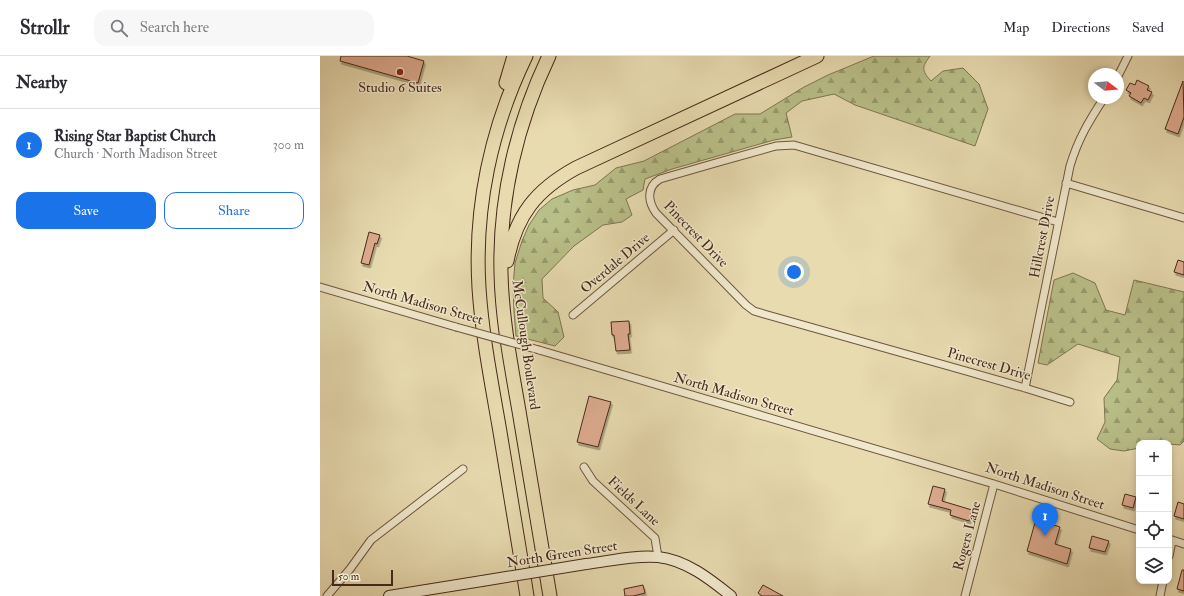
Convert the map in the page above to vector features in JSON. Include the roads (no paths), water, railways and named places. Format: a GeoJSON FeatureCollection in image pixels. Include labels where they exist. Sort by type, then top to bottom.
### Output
{"type":"FeatureCollection","features":[{"type":"Feature","properties":{"kind":"highway"},"geometry":{"type":"LineString","coordinates":[[514,56],[494,126],[479,238],[479,288],[488,362],[527,596]]}},
{"type":"Feature","properties":{"kind":"highway"},"geometry":{"type":"LineString","coordinates":[[489,160],[501,117],[526,56]]}},
{"type":"Feature","properties":{"kind":"highway","name":"McCullough Boulevard"},"geometry":{"type":"LineString","coordinates":[[549,56],[523,121],[513,156],[501,244],[501,272],[502,302],[507,338],[550,596]]}},
{"type":"Feature","properties":{"kind":"highway"},"geometry":{"type":"LineString","coordinates":[[502,302],[506,268],[514,232],[526,209],[534,199],[554,181],[576,168],[817,56]]}},
{"type":"Feature","properties":{"kind":"street"},"geometry":{"type":"LineString","coordinates":[[1122,68],[1128,56]]}},
{"type":"Feature","properties":{"kind":"street","name":"Hillcrest Drive"},"geometry":{"type":"LineString","coordinates":[[1025,388],[1041,315],[1066,183],[1079,139],[1084,128],[1100,104]]}},
{"type":"Feature","properties":{"kind":"street","name":"Pinecrest Drive"},"geometry":{"type":"LineString","coordinates":[[1058,222],[800,146],[788,145],[776,146],[660,179],[656,181],[651,188],[650,198],[650,202],[656,213],[746,305],[759,313],[1070,402]]}},
{"type":"Feature","properties":{"kind":"street"},"geometry":{"type":"LineString","coordinates":[[1066,183],[1184,218]]}},
{"type":"Feature","properties":{"kind":"street","name":"Overdale Drive"},"geometry":{"type":"LineString","coordinates":[[573,315],[674,230]]}},
{"type":"Feature","properties":{"kind":"street","name":"North Madison Street"},"geometry":{"type":"LineString","coordinates":[[320,287],[994,484],[1136,529]]}},
{"type":"Feature","properties":{"kind":"street","name":"Fields Lane"},"geometry":{"type":"LineString","coordinates":[[584,467],[593,481],[655,538],[658,557]]}},
{"type":"Feature","properties":{"kind":"street"},"geometry":{"type":"LineString","coordinates":[[327,596],[350,569],[371,540],[463,469]]}},
{"type":"Feature","properties":{"kind":"street","name":"Rogers Lane"},"geometry":{"type":"LineString","coordinates":[[965,596],[994,484]]}},
{"type":"Feature","properties":{"kind":"street"},"geometry":{"type":"LineString","coordinates":[[1172,540],[1184,544]]}},
{"type":"Feature","properties":{"kind":"street","name":"North Green Street"},"geometry":{"type":"LineString","coordinates":[[389,596],[634,557],[658,557],[678,562],[711,580],[731,596]]}},
{"type":"Feature","properties":{"kind":"street"},"geometry":{"type":"LineString","coordinates":[[1160,596],[1163,584]]}},
{"type":"Feature","properties":{"kind":"place","name":"Studio 6 Suites"},"geometry":{"type":"Point","coordinates":[400,72]}},
{"type":"Feature","properties":{"kind":"place","name":"Rising Star Baptist Church"},"geometry":{"type":"Point","coordinates":[1045,536]}}]}
